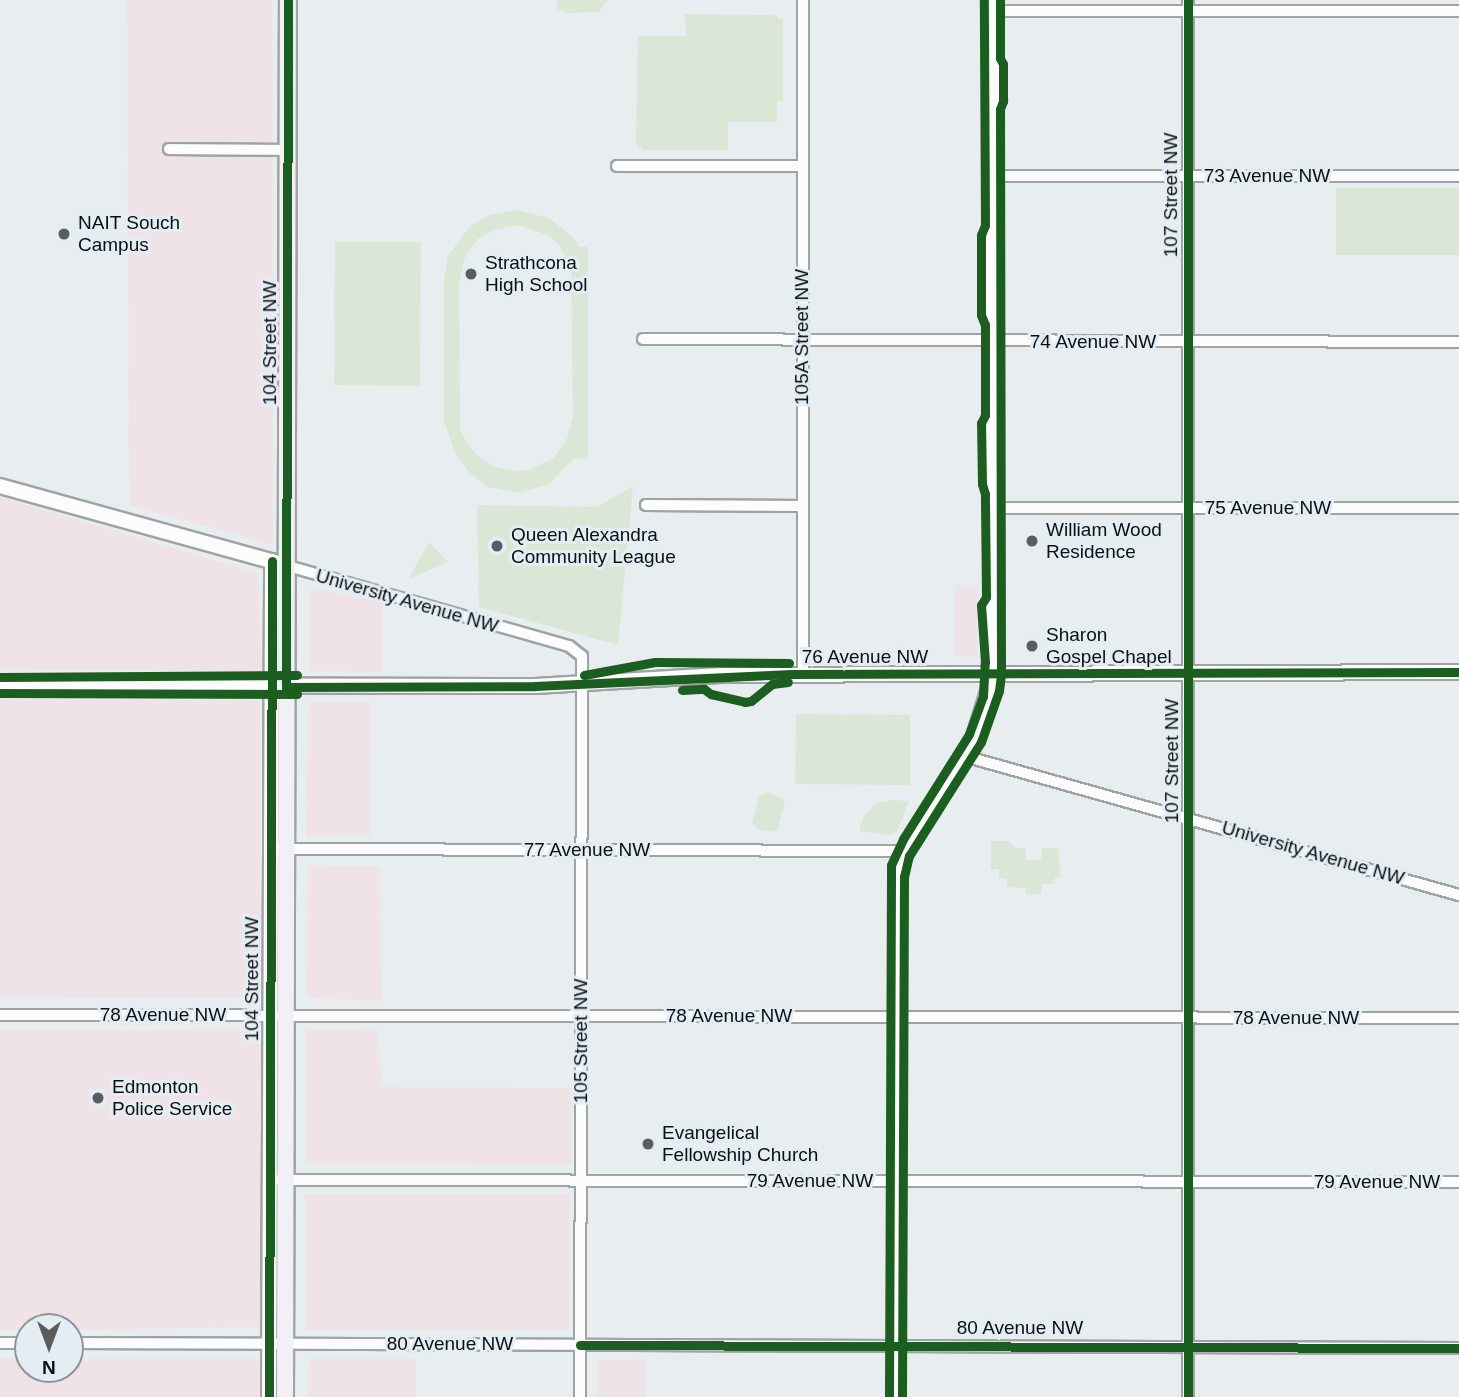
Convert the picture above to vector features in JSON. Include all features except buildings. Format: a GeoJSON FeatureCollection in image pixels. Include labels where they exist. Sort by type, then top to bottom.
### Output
{"type":"FeatureCollection","features":[{"type":"Feature","properties":{"kind":"main road","name":"104 Street NW"},"geometry":{"type":"LineString","coordinates":[[285,1397],[277,1344],[286,1179],[286,1015],[278,849],[278,687],[288,150],[288,0]]}},
{"type":"Feature","properties":{"kind":"street","name":"105A Street NW"},"geometry":{"type":"LineString","coordinates":[[803,0],[803,674]]}},
{"type":"Feature","properties":{"kind":"street"},"geometry":{"type":"LineString","coordinates":[[896,1397],[897,880],[904,851],[964,755],[987,704],[993,674],[992,6],[1188,6],[1459,12]]}},
{"type":"Feature","properties":{"kind":"street","name":"107 Street NW"},"geometry":{"type":"LineString","coordinates":[[1188,6],[1188,1397]]}},
{"type":"Feature","properties":{"kind":"street"},"geometry":{"type":"LineString","coordinates":[[169,149],[288,150]]}},
{"type":"Feature","properties":{"kind":"street"},"geometry":{"type":"LineString","coordinates":[[617,166],[802,166]]}},
{"type":"Feature","properties":{"kind":"street","name":"73 Avenue NW"},"geometry":{"type":"LineString","coordinates":[[992,176],[1459,176]]}},
{"type":"Feature","properties":{"kind":"street","name":"74 Avenue NW"},"geometry":{"type":"LineString","coordinates":[[643,339],[1459,342]]}},
{"type":"Feature","properties":{"kind":"street","name":"University Avenue NW"},"geometry":{"type":"LineString","coordinates":[[0,486],[574,648],[583,659],[582,685]]}},
{"type":"Feature","properties":{"kind":"street"},"geometry":{"type":"LineString","coordinates":[[646,505],[803,506]]}},
{"type":"Feature","properties":{"kind":"street","name":"75 Avenue NW"},"geometry":{"type":"LineString","coordinates":[[993,508],[1459,508]]}},
{"type":"Feature","properties":{"kind":"street","name":"76 Avenue NW"},"geometry":{"type":"LineString","coordinates":[[0,685],[582,685],[803,674],[1459,672]]}},
{"type":"Feature","properties":{"kind":"street","name":"105 Street NW"},"geometry":{"type":"LineString","coordinates":[[580,1397],[582,685]]}},
{"type":"Feature","properties":{"kind":"street","name":"University Avenue NW"},"geometry":{"type":"LineString","coordinates":[[964,755],[1459,894]]}},
{"type":"Feature","properties":{"kind":"street","name":"77 Avenue NW"},"geometry":{"type":"LineString","coordinates":[[278,849],[904,851]]}},
{"type":"Feature","properties":{"kind":"street","name":"104 Street NW"},"geometry":{"type":"LineString","coordinates":[[269,1397],[277,1344],[269,1182],[269,1015],[278,849]]}},
{"type":"Feature","properties":{"kind":"street","name":"78 Avenue NW"},"geometry":{"type":"LineString","coordinates":[[0,1015],[1459,1018]]}},
{"type":"Feature","properties":{"kind":"street","name":"79 Avenue NW"},"geometry":{"type":"LineString","coordinates":[[269,1182],[286,1179],[1459,1182]]}},
{"type":"Feature","properties":{"kind":"street","name":"80 Avenue NW"},"geometry":{"type":"LineString","coordinates":[[84,1343],[1459,1348]]}},
{"type":"Feature","properties":{"kind":"shaded area"},"geometry":{"type":"Polygon","coordinates":[[[127,0],[272,0],[273,545],[129,505],[127,0]]]}},
{"type":"Feature","properties":{"kind":"shaded area"},"geometry":{"type":"Polygon","coordinates":[[[0,497],[258,573],[262,668],[260,671],[0,669],[0,497]]]}},
{"type":"Feature","properties":{"kind":"shaded area"},"geometry":{"type":"Polygon","coordinates":[[[955,585],[978,585],[978,657],[955,656],[955,585]]]}},
{"type":"Feature","properties":{"kind":"shaded area"},"geometry":{"type":"Polygon","coordinates":[[[311,587],[383,603],[383,672],[310,671],[311,587]]]}},
{"type":"Feature","properties":{"kind":"shaded area"},"geometry":{"type":"Polygon","coordinates":[[[0,699],[260,700],[260,993],[255,998],[0,997],[0,699]]]}},
{"type":"Feature","properties":{"kind":"shaded area"},"geometry":{"type":"Polygon","coordinates":[[[309,702],[371,702],[370,836],[306,836],[309,702]]]}},
{"type":"Feature","properties":{"kind":"shaded area"},"geometry":{"type":"Polygon","coordinates":[[[308,865],[380,866],[381,1001],[307,998],[308,865]]]}},
{"type":"Feature","properties":{"kind":"shaded area"},"geometry":{"type":"Polygon","coordinates":[[[378,1029],[382,1087],[571,1088],[571,1165],[306,1163],[306,1030],[378,1029]]]}},
{"type":"Feature","properties":{"kind":"shaded area"},"geometry":{"type":"Polygon","coordinates":[[[0,1030],[262,1031],[262,1327],[84,1330],[84,1313],[14,1313],[14,1330],[0,1330],[0,1030]]]}},
{"type":"Feature","properties":{"kind":"shaded area"},"geometry":{"type":"Polygon","coordinates":[[[305,1194],[570,1194],[569,1330],[305,1330],[305,1194]]]}},
{"type":"Feature","properties":{"kind":"shaded area"},"geometry":{"type":"Polygon","coordinates":[[[0,1358],[14,1358],[14,1383],[84,1383],[84,1359],[259,1359],[259,1397],[0,1397],[0,1358]]]}},
{"type":"Feature","properties":{"kind":"shaded area"},"geometry":{"type":"Polygon","coordinates":[[[309,1359],[416,1359],[416,1397],[308,1397],[309,1359]]]}},
{"type":"Feature","properties":{"kind":"shaded area"},"geometry":{"type":"Polygon","coordinates":[[[597,1360],[646,1360],[646,1397],[597,1397],[597,1360]]]}},
{"type":"Feature","properties":{"kind":"green space"},"geometry":{"type":"Polygon","coordinates":[[[557,0],[608,0],[598,12],[568,13],[557,9],[557,0]]]}},
{"type":"Feature","properties":{"kind":"green space"},"geometry":{"type":"Polygon","coordinates":[[[684,14],[774,15],[783,20],[783,101],[777,101],[777,122],[728,122],[728,150],[644,150],[636,144],[638,36],[687,36],[684,14]]]}},
{"type":"Feature","properties":{"kind":"green space"},"geometry":{"type":"Polygon","coordinates":[[[1336,188],[1459,188],[1459,255],[1336,255],[1336,188]]]}},
{"type":"Feature","properties":{"kind":"green space"},"geometry":{"type":"Polygon","coordinates":[[[516,210],[549,218],[574,238],[579,247],[588,247],[588,459],[573,459],[549,484],[519,493],[488,487],[469,472],[454,451],[444,420],[444,280],[448,256],[470,226],[489,215],[516,210]],[[517,225],[494,230],[478,239],[465,257],[459,284],[460,428],[467,444],[480,458],[495,467],[515,471],[529,470],[554,458],[567,439],[573,417],[571,266],[559,245],[548,235],[517,225]]]}},
{"type":"Feature","properties":{"kind":"green space"},"geometry":{"type":"Polygon","coordinates":[[[335,242],[421,242],[420,386],[334,385],[335,242]]]}},
{"type":"Feature","properties":{"kind":"green space"},"geometry":{"type":"Polygon","coordinates":[[[633,486],[618,645],[479,607],[477,505],[597,507],[633,486]]]}},
{"type":"Feature","properties":{"kind":"green space"},"geometry":{"type":"Polygon","coordinates":[[[429,542],[448,562],[411,578],[410,576],[429,542]]]}},
{"type":"Feature","properties":{"kind":"green space"},"geometry":{"type":"Polygon","coordinates":[[[796,714],[910,715],[910,785],[795,784],[796,714]]]}},
{"type":"Feature","properties":{"kind":"green space"},"geometry":{"type":"Polygon","coordinates":[[[768,792],[785,800],[777,832],[760,830],[752,824],[759,797],[768,792]]]}},
{"type":"Feature","properties":{"kind":"green space"},"geometry":{"type":"Polygon","coordinates":[[[909,801],[897,831],[891,835],[859,831],[864,816],[876,803],[909,801]]]}},
{"type":"Feature","properties":{"kind":"green space"},"geometry":{"type":"Polygon","coordinates":[[[991,841],[1008,841],[1016,848],[1025,848],[1026,860],[1041,860],[1042,848],[1058,848],[1061,877],[1055,877],[1055,884],[1042,884],[1041,894],[1026,894],[1026,888],[1007,887],[1007,879],[999,878],[999,869],[991,869],[991,841]]]}},
{"type":"Feature","properties":{"kind":"cycle path"},"geometry":{"type":"LineString","coordinates":[[288,0],[286,687],[535,686],[792,674],[1459,672]]}},
{"type":"Feature","properties":{"kind":"cycle path"},"geometry":{"type":"LineString","coordinates":[[889,1397],[891,865],[903,839],[969,734],[983,696],[985,662],[981,605],[986,597],[981,423],[985,415],[985,325],[981,315],[981,235],[985,225],[984,0]]}},
{"type":"Feature","properties":{"kind":"cycle path"},"geometry":{"type":"LineString","coordinates":[[902,1397],[904,877],[909,856],[981,742],[999,691],[1001,674],[1000,109],[1003,101],[1003,64],[1000,58],[1000,0]]}},
{"type":"Feature","properties":{"kind":"cycle path"},"geometry":{"type":"LineString","coordinates":[[1188,0],[1188,1397]]}},
{"type":"Feature","properties":{"kind":"cycle path"},"geometry":{"type":"LineString","coordinates":[[269,1397],[272,561]]}},
{"type":"Feature","properties":{"kind":"cycle path"},"geometry":{"type":"LineString","coordinates":[[584,675],[655,662],[789,663]]}},
{"type":"Feature","properties":{"kind":"cycle path"},"geometry":{"type":"LineString","coordinates":[[0,677],[297,675]]}},
{"type":"Feature","properties":{"kind":"cycle path"},"geometry":{"type":"LineString","coordinates":[[682,690],[704,689],[711,694],[745,702],[751,701],[772,684],[788,682]]}},
{"type":"Feature","properties":{"kind":"cycle path"},"geometry":{"type":"LineString","coordinates":[[0,693],[297,694]]}},
{"type":"Feature","properties":{"kind":"cycle path"},"geometry":{"type":"LineString","coordinates":[[580,1345],[1459,1348]]}},
{"type":"Feature","properties":{"kind":"place","name":"NAIT Souch Campus"},"geometry":{"type":"Point","coordinates":[64,234]}},
{"type":"Feature","properties":{"kind":"place","name":"Strathcona High School"},"geometry":{"type":"Point","coordinates":[471,274]}},
{"type":"Feature","properties":{"kind":"place","name":"William Wood Residence"},"geometry":{"type":"Point","coordinates":[1032,541]}},
{"type":"Feature","properties":{"kind":"place","name":"Queen Alexandra Community League"},"geometry":{"type":"Point","coordinates":[497,546]}},
{"type":"Feature","properties":{"kind":"place","name":"Sharon Gospel Chapel"},"geometry":{"type":"Point","coordinates":[1032,646]}},
{"type":"Feature","properties":{"kind":"place","name":"Edmonton Police Service"},"geometry":{"type":"Point","coordinates":[98,1098]}},
{"type":"Feature","properties":{"kind":"place","name":"Evangelical Fellowship Church"},"geometry":{"type":"Point","coordinates":[648,1144]}}]}
